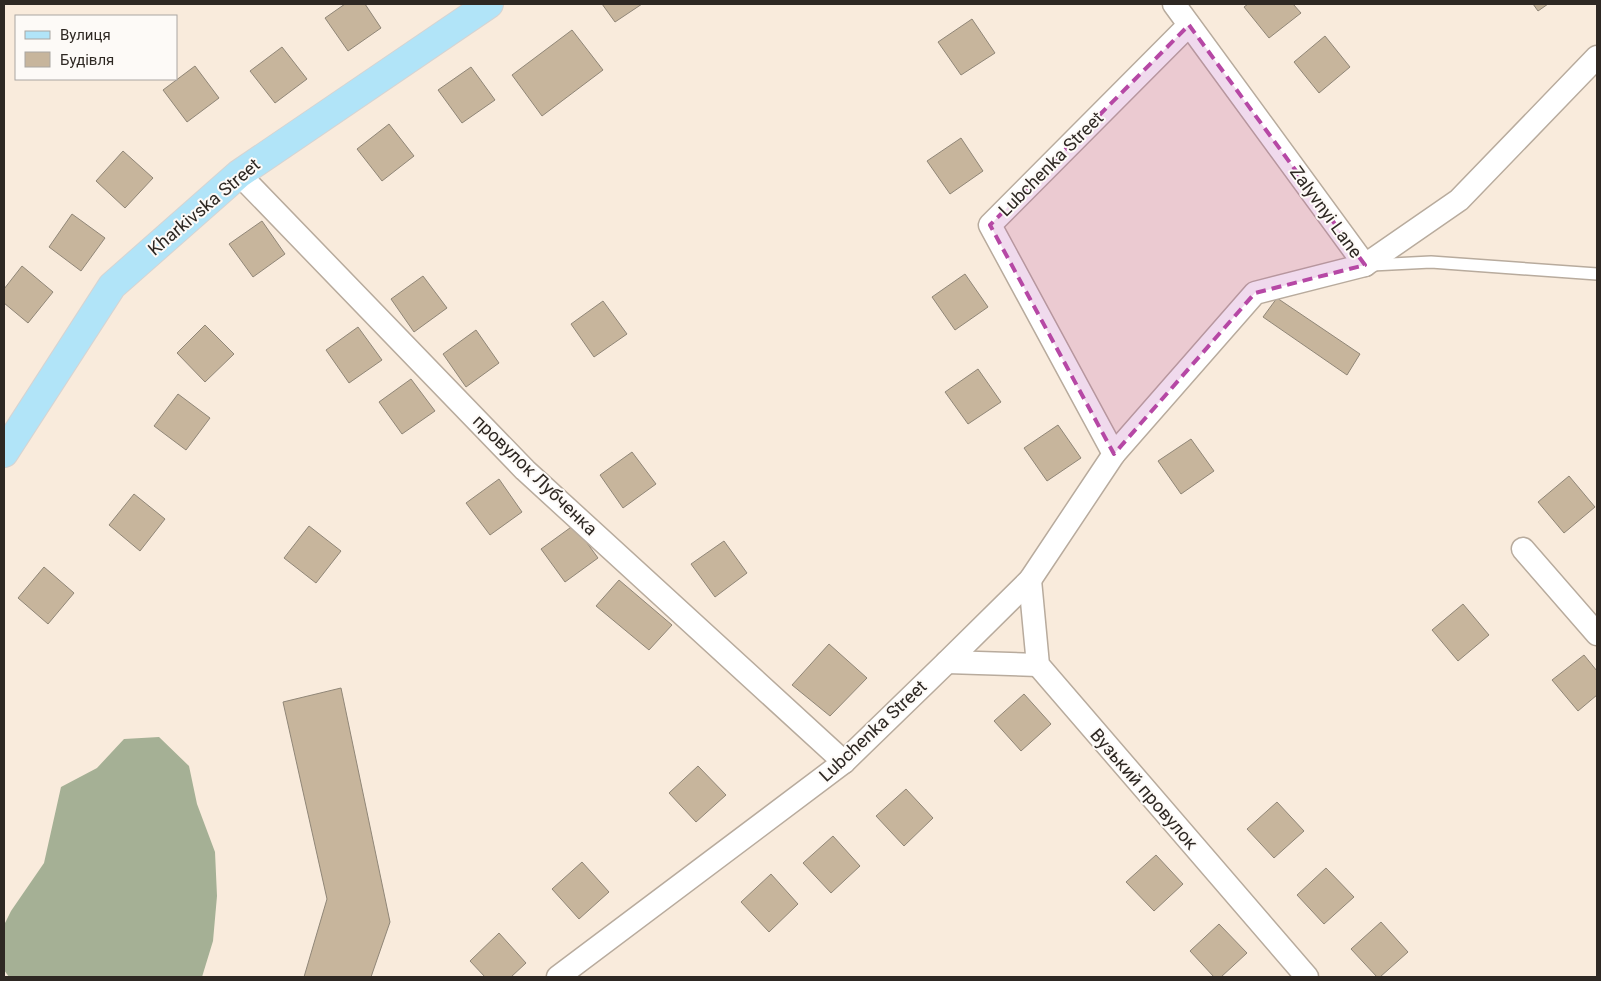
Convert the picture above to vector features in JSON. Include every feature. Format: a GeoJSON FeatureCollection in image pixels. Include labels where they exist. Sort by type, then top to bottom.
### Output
{"type":"FeatureCollection","features":[{"type":"Feature","properties":{"kind":"main road","name":"Kharkivska Street"},"geometry":{"type":"LineString","coordinates":[[4,452],[112,286],[239,174],[489,4]]}},
{"type":"Feature","properties":{"kind":"street","name":"Zalyvnyi Lane"},"geometry":{"type":"LineString","coordinates":[[1174,4],[1365,265],[1459,200],[1597,57]]}},
{"type":"Feature","properties":{"kind":"street","name":"Lubchenka Street"},"geometry":{"type":"LineString","coordinates":[[1114,454],[990,225],[1189,25]]}},
{"type":"Feature","properties":{"kind":"street","name":"провулок Лубченка"},"geometry":{"type":"LineString","coordinates":[[239,174],[525,470],[844,762]]}},
{"type":"Feature","properties":{"kind":"street","name":"Lubchenka Street"},"geometry":{"type":"LineString","coordinates":[[558,977],[844,762],[947,662],[1030,580],[1114,454],[1254,293],[1365,265]]}},
{"type":"Feature","properties":{"kind":"street"},"geometry":{"type":"LineString","coordinates":[[1523,549],[1597,634]]}},
{"type":"Feature","properties":{"kind":"street"},"geometry":{"type":"LineString","coordinates":[[947,662],[1038,665],[1030,580]]}},
{"type":"Feature","properties":{"kind":"street","name":"Вузький провулок"},"geometry":{"type":"LineString","coordinates":[[1038,665],[1307,977]]}},
{"type":"Feature","properties":{"kind":"lane"},"geometry":{"type":"LineString","coordinates":[[1365,265],[1431,262],[1597,274]]}},
{"type":"Feature","properties":{"kind":"highlighted area"},"geometry":{"type":"Polygon","coordinates":[[[1189,25],[1365,265],[1255,293],[1114,454],[990,225],[1189,25]]]}},
{"type":"Feature","properties":{"kind":"green space"},"geometry":{"type":"Polygon","coordinates":[[[159,737],[189,766],[197,804],[215,852],[217,896],[213,941],[202,977],[9,977],[4,970],[4,925],[11,911],[44,863],[61,787],[97,768],[124,739],[159,737]]]}},
{"type":"Feature","properties":{"kind":"building"},"geometry":{"type":"Polygon","coordinates":[[[345,4],[365,4],[381,28],[348,51],[325,18],[345,4]]]}},
{"type":"Feature","properties":{"kind":"building"},"geometry":{"type":"Polygon","coordinates":[[[602,4],[642,4],[615,22],[602,4]]]}},
{"type":"Feature","properties":{"kind":"building"},"geometry":{"type":"Polygon","coordinates":[[[1248,4],[1293,4],[1301,13],[1269,38],[1244,7],[1248,4]]]}},
{"type":"Feature","properties":{"kind":"building"},"geometry":{"type":"Polygon","coordinates":[[[1533,4],[1548,4],[1538,11],[1533,4]]]}},
{"type":"Feature","properties":{"kind":"building"},"geometry":{"type":"Polygon","coordinates":[[[972,19],[995,53],[961,75],[938,42],[972,19]]]}},
{"type":"Feature","properties":{"kind":"building"},"geometry":{"type":"Polygon","coordinates":[[[572,30],[603,70],[542,116],[512,75],[572,30]]]}},
{"type":"Feature","properties":{"kind":"building"},"geometry":{"type":"Polygon","coordinates":[[[1325,36],[1350,67],[1319,93],[1294,62],[1325,36]]]}},
{"type":"Feature","properties":{"kind":"building"},"geometry":{"type":"Polygon","coordinates":[[[282,47],[307,79],[275,103],[250,71],[282,47]]]}},
{"type":"Feature","properties":{"kind":"building"},"geometry":{"type":"Polygon","coordinates":[[[195,66],[219,98],[187,122],[163,90],[195,66]]]}},
{"type":"Feature","properties":{"kind":"building"},"geometry":{"type":"Polygon","coordinates":[[[471,67],[495,100],[462,123],[438,90],[471,67]]]}},
{"type":"Feature","properties":{"kind":"building"},"geometry":{"type":"Polygon","coordinates":[[[389,124],[414,156],[382,181],[357,149],[389,124]]]}},
{"type":"Feature","properties":{"kind":"building"},"geometry":{"type":"Polygon","coordinates":[[[961,138],[983,171],[950,194],[927,161],[961,138]]]}},
{"type":"Feature","properties":{"kind":"building"},"geometry":{"type":"Polygon","coordinates":[[[123,151],[153,178],[125,208],[96,181],[123,151]]]}},
{"type":"Feature","properties":{"kind":"building"},"geometry":{"type":"Polygon","coordinates":[[[72,214],[105,238],[81,271],[49,247],[72,214]]]}},
{"type":"Feature","properties":{"kind":"building"},"geometry":{"type":"Polygon","coordinates":[[[262,221],[285,254],[253,277],[229,244],[262,221]]]}},
{"type":"Feature","properties":{"kind":"building"},"geometry":{"type":"Polygon","coordinates":[[[22,266],[53,292],[28,323],[4,303],[4,289],[22,266]]]}},
{"type":"Feature","properties":{"kind":"building"},"geometry":{"type":"Polygon","coordinates":[[[965,274],[988,307],[955,330],[932,297],[965,274]]]}},
{"type":"Feature","properties":{"kind":"building"},"geometry":{"type":"Polygon","coordinates":[[[423,276],[447,308],[414,332],[391,299],[423,276]]]}},
{"type":"Feature","properties":{"kind":"building"},"geometry":{"type":"Polygon","coordinates":[[[1277,298],[1360,354],[1347,375],[1263,317],[1277,298]]]}},
{"type":"Feature","properties":{"kind":"building"},"geometry":{"type":"Polygon","coordinates":[[[603,301],[627,334],[594,357],[571,324],[603,301]]]}},
{"type":"Feature","properties":{"kind":"building"},"geometry":{"type":"Polygon","coordinates":[[[205,325],[234,354],[205,382],[177,353],[205,325]]]}},
{"type":"Feature","properties":{"kind":"building"},"geometry":{"type":"Polygon","coordinates":[[[358,327],[382,360],[349,383],[326,350],[358,327]]]}},
{"type":"Feature","properties":{"kind":"building"},"geometry":{"type":"Polygon","coordinates":[[[476,330],[499,363],[466,387],[443,354],[476,330]]]}},
{"type":"Feature","properties":{"kind":"building"},"geometry":{"type":"Polygon","coordinates":[[[978,369],[1001,402],[968,424],[945,392],[978,369]]]}},
{"type":"Feature","properties":{"kind":"building"},"geometry":{"type":"Polygon","coordinates":[[[411,379],[435,411],[402,434],[379,402],[411,379]]]}},
{"type":"Feature","properties":{"kind":"building"},"geometry":{"type":"Polygon","coordinates":[[[178,394],[210,418],[186,450],[154,426],[178,394]]]}},
{"type":"Feature","properties":{"kind":"building"},"geometry":{"type":"Polygon","coordinates":[[[1058,425],[1081,458],[1047,481],[1024,448],[1058,425]]]}},
{"type":"Feature","properties":{"kind":"building"},"geometry":{"type":"Polygon","coordinates":[[[1191,439],[1214,471],[1181,494],[1158,461],[1191,439]]]}},
{"type":"Feature","properties":{"kind":"building"},"geometry":{"type":"Polygon","coordinates":[[[632,452],[656,484],[623,508],[600,475],[632,452]]]}},
{"type":"Feature","properties":{"kind":"building"},"geometry":{"type":"Polygon","coordinates":[[[1569,476],[1595,507],[1564,533],[1538,502],[1569,476]]]}},
{"type":"Feature","properties":{"kind":"building"},"geometry":{"type":"Polygon","coordinates":[[[499,479],[522,512],[490,535],[466,503],[499,479]]]}},
{"type":"Feature","properties":{"kind":"building"},"geometry":{"type":"Polygon","coordinates":[[[134,494],[165,519],[140,551],[109,525],[134,494]]]}},
{"type":"Feature","properties":{"kind":"building"},"geometry":{"type":"Polygon","coordinates":[[[574,525],[598,558],[565,582],[541,549],[574,525]]]}},
{"type":"Feature","properties":{"kind":"building"},"geometry":{"type":"Polygon","coordinates":[[[309,526],[341,551],[316,583],[284,558],[309,526]]]}},
{"type":"Feature","properties":{"kind":"building"},"geometry":{"type":"Polygon","coordinates":[[[724,541],[747,573],[715,597],[691,564],[724,541]]]}},
{"type":"Feature","properties":{"kind":"building"},"geometry":{"type":"Polygon","coordinates":[[[44,567],[74,593],[48,624],[18,598],[44,567]]]}},
{"type":"Feature","properties":{"kind":"building"},"geometry":{"type":"Polygon","coordinates":[[[619,580],[672,625],[649,650],[596,606],[619,580]]]}},
{"type":"Feature","properties":{"kind":"building"},"geometry":{"type":"Polygon","coordinates":[[[1463,604],[1489,635],[1458,661],[1432,630],[1463,604]]]}},
{"type":"Feature","properties":{"kind":"building"},"geometry":{"type":"Polygon","coordinates":[[[829,644],[867,678],[830,716],[792,685],[829,644]]]}},
{"type":"Feature","properties":{"kind":"building"},"geometry":{"type":"Polygon","coordinates":[[[1584,655],[1597,671],[1597,695],[1578,711],[1552,680],[1584,655]]]}},
{"type":"Feature","properties":{"kind":"building"},"geometry":{"type":"Polygon","coordinates":[[[341,688],[390,922],[371,977],[304,977],[327,899],[283,702],[341,688]]]}},
{"type":"Feature","properties":{"kind":"building"},"geometry":{"type":"Polygon","coordinates":[[[1024,694],[1051,724],[1021,751],[994,721],[1024,694]]]}},
{"type":"Feature","properties":{"kind":"building"},"geometry":{"type":"Polygon","coordinates":[[[698,766],[726,795],[696,822],[669,793],[698,766]]]}},
{"type":"Feature","properties":{"kind":"building"},"geometry":{"type":"Polygon","coordinates":[[[906,789],[933,818],[904,846],[876,816],[906,789]]]}},
{"type":"Feature","properties":{"kind":"building"},"geometry":{"type":"Polygon","coordinates":[[[1277,802],[1304,831],[1274,858],[1247,829],[1277,802]]]}},
{"type":"Feature","properties":{"kind":"building"},"geometry":{"type":"Polygon","coordinates":[[[833,836],[860,866],[831,893],[803,863],[833,836]]]}},
{"type":"Feature","properties":{"kind":"building"},"geometry":{"type":"Polygon","coordinates":[[[1156,855],[1183,884],[1154,911],[1126,882],[1156,855]]]}},
{"type":"Feature","properties":{"kind":"building"},"geometry":{"type":"Polygon","coordinates":[[[582,862],[609,892],[579,919],[552,889],[582,862]]]}},
{"type":"Feature","properties":{"kind":"building"},"geometry":{"type":"Polygon","coordinates":[[[1326,868],[1354,897],[1324,924],[1297,895],[1326,868]]]}},
{"type":"Feature","properties":{"kind":"building"},"geometry":{"type":"Polygon","coordinates":[[[771,874],[798,904],[769,932],[741,902],[771,874]]]}},
{"type":"Feature","properties":{"kind":"building"},"geometry":{"type":"Polygon","coordinates":[[[1381,922],[1408,952],[1380,977],[1377,977],[1351,949],[1381,922]]]}},
{"type":"Feature","properties":{"kind":"building"},"geometry":{"type":"Polygon","coordinates":[[[1219,924],[1247,953],[1221,977],[1214,977],[1190,951],[1219,924]]]}},
{"type":"Feature","properties":{"kind":"building"},"geometry":{"type":"Polygon","coordinates":[[[499,933],[526,963],[511,977],[485,977],[470,961],[499,933]]]}}]}
